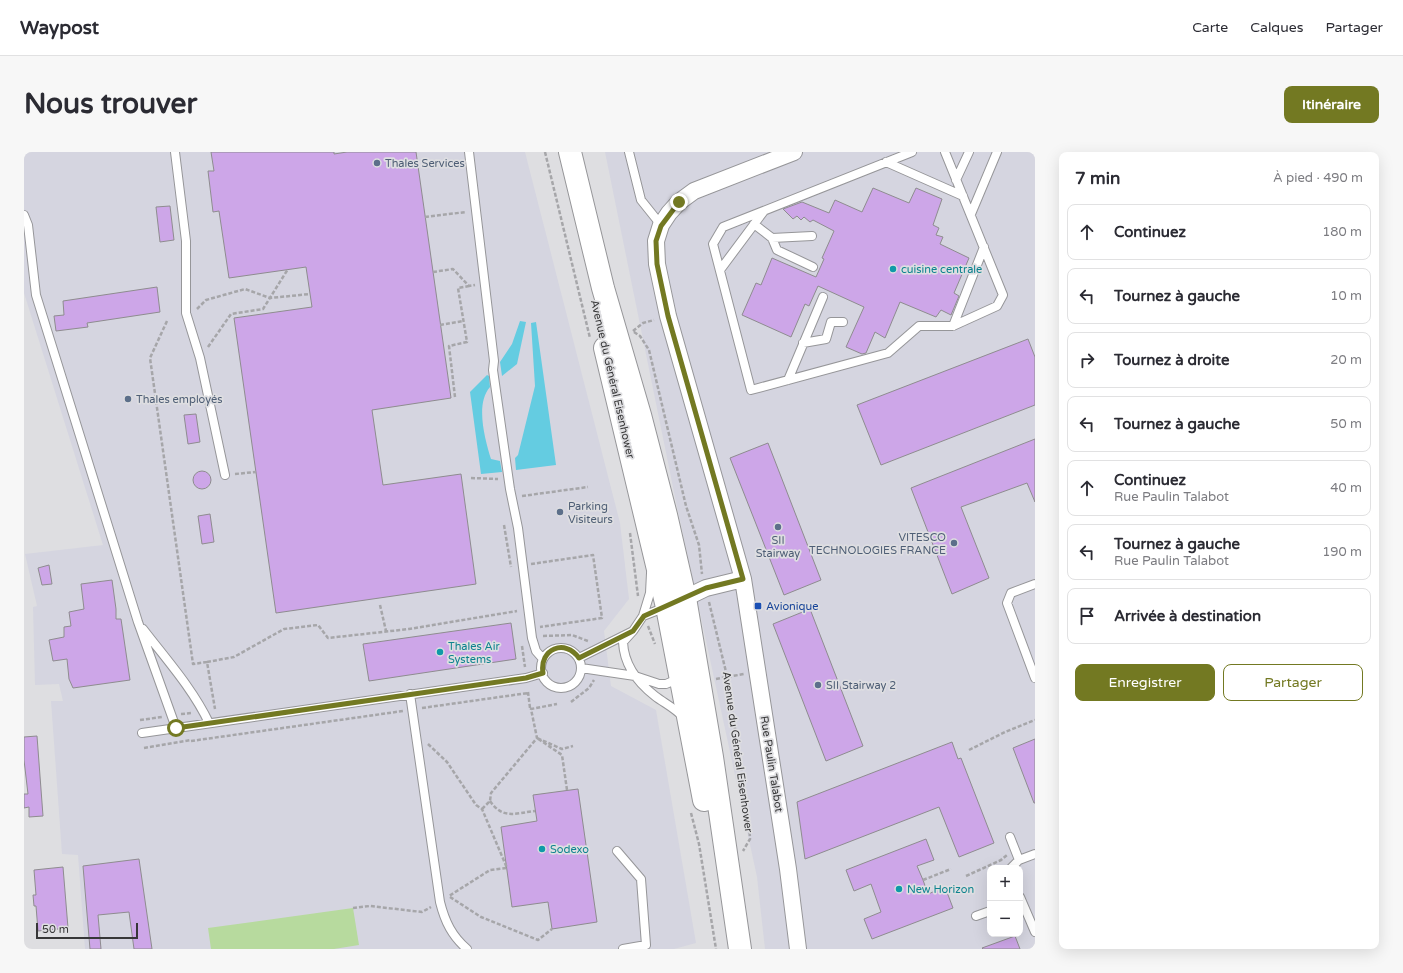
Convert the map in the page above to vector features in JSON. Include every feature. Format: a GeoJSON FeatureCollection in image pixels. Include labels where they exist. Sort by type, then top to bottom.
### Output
{"type":"FeatureCollection","features":[{"type":"Feature","properties":{"kind":"main road","name":"Avenue du Général Eisenhower"},"geometry":{"type":"LineString","coordinates":[[558,152],[655,558]]}},
{"type":"Feature","properties":{"kind":"main road","name":"Avenue du Général Eisenhower"},"geometry":{"type":"LineString","coordinates":[[570,152],[603,288],[640,415],[666,515],[676,602],[712,757],[740,949]]}},
{"type":"Feature","properties":{"kind":"main road"},"geometry":{"type":"LineString","coordinates":[[655,558],[676,602]]}},
{"type":"Feature","properties":{"kind":"main road","name":"Avenue du Général Eisenhower"},"geometry":{"type":"LineString","coordinates":[[676,602],[693,671],[690,727],[711,834],[727,949]]}},
{"type":"Feature","properties":{"kind":"street","name":"Rue Paulin Talabot"},"geometry":{"type":"LineString","coordinates":[[794,152],[694,191],[679,202],[661,226],[656,241],[657,264],[668,316],[743,579],[788,869],[798,949]]}},
{"type":"Feature","properties":{"kind":"street"},"geometry":{"type":"LineString","coordinates":[[676,602],[706,588],[743,579]]}},
{"type":"Feature","properties":{"kind":"lane"},"geometry":{"type":"LineString","coordinates":[[176,152],[186,241],[186,314],[200,358],[224,475]]}},
{"type":"Feature","properties":{"kind":"lane"},"geometry":{"type":"LineString","coordinates":[[469,152],[494,361],[493,370],[512,498],[524,565],[531,628],[536,651],[543,659]]}},
{"type":"Feature","properties":{"kind":"lane"},"geometry":{"type":"LineString","coordinates":[[629,152],[641,200],[661,226]]}},
{"type":"Feature","properties":{"kind":"lane"},"geometry":{"type":"LineString","coordinates":[[912,152],[723,227],[713,244],[751,390],[888,353],[919,326],[953,326],[997,306],[1003,295],[945,152]]}},
{"type":"Feature","properties":{"kind":"lane"},"geometry":{"type":"LineString","coordinates":[[956,180],[968,152]]}},
{"type":"Feature","properties":{"kind":"lane"},"geometry":{"type":"LineString","coordinates":[[970,214],[997,152]]}},
{"type":"Feature","properties":{"kind":"lane"},"geometry":{"type":"LineString","coordinates":[[886,162],[963,196]]}},
{"type":"Feature","properties":{"kind":"lane"},"geometry":{"type":"LineString","coordinates":[[720,270],[764,210]]}},
{"type":"Feature","properties":{"kind":"lane"},"geometry":{"type":"LineString","coordinates":[[24,215],[28,225],[36,295],[138,622],[176,728]]}},
{"type":"Feature","properties":{"kind":"lane"},"geometry":{"type":"LineString","coordinates":[[754,224],[772,238],[777,250],[814,266]]}},
{"type":"Feature","properties":{"kind":"lane"},"geometry":{"type":"LineString","coordinates":[[772,238],[812,236]]}},
{"type":"Feature","properties":{"kind":"lane"},"geometry":{"type":"LineString","coordinates":[[953,326],[984,247]]}},
{"type":"Feature","properties":{"kind":"lane"},"geometry":{"type":"LineString","coordinates":[[788,380],[823,297]]}},
{"type":"Feature","properties":{"kind":"lane"},"geometry":{"type":"LineString","coordinates":[[803,343],[826,340],[831,322],[844,322]]}},
{"type":"Feature","properties":{"kind":"lane"},"geometry":{"type":"LineString","coordinates":[[655,558],[650,576],[650,593],[644,616],[623,642],[624,655],[634,676],[655,696],[681,715],[690,727]]}},
{"type":"Feature","properties":{"kind":"lane"},"geometry":{"type":"LineString","coordinates":[[1035,584],[1011,593],[1007,603],[1035,678]]}},
{"type":"Feature","properties":{"kind":"lane"},"geometry":{"type":"LineString","coordinates":[[644,616],[676,602]]}},
{"type":"Feature","properties":{"kind":"lane"},"geometry":{"type":"LineString","coordinates":[[138,622],[184,683],[203,711],[209,724]]}},
{"type":"Feature","properties":{"kind":"lane"},"geometry":{"type":"LineString","coordinates":[[579,658],[633,631]]}},
{"type":"Feature","properties":{"kind":"lane"},"geometry":{"type":"LineString","coordinates":[[561,648],[572,651],[579,658],[581,668],[578,680],[574,684],[561,688],[550,684],[543,673],[541,665],[543,659],[551,651],[561,648]]}},
{"type":"Feature","properties":{"kind":"lane"},"geometry":{"type":"LineString","coordinates":[[581,668],[634,676],[659,684],[666,684],[693,671]]}},
{"type":"Feature","properties":{"kind":"lane"},"geometry":{"type":"LineString","coordinates":[[142,733],[526,678],[543,673]]}},
{"type":"Feature","properties":{"kind":"lane"},"geometry":{"type":"LineString","coordinates":[[410,694],[440,902],[445,922],[456,939],[467,949]]}},
{"type":"Feature","properties":{"kind":"lane"},"geometry":{"type":"LineString","coordinates":[[1010,837],[1019,860]]}},
{"type":"Feature","properties":{"kind":"lane"},"geometry":{"type":"LineString","coordinates":[[617,851],[641,879],[647,947],[623,949]]}},
{"type":"Feature","properties":{"kind":"lane"},"geometry":{"type":"LineString","coordinates":[[1014,865],[1019,860],[1035,854]]}},
{"type":"Feature","properties":{"kind":"lane"},"geometry":{"type":"LineString","coordinates":[[1021,901],[1035,932]]}},
{"type":"Feature","properties":{"kind":"lane"},"geometry":{"type":"LineString","coordinates":[[976,916],[987,912]]}},
{"type":"Feature","properties":{"kind":"path"},"geometry":{"type":"LineString","coordinates":[[425,217],[476,211]]}},
{"type":"Feature","properties":{"kind":"path"},"geometry":{"type":"LineString","coordinates":[[200,358],[231,314],[263,308],[288,269]]}},
{"type":"Feature","properties":{"kind":"path"},"geometry":{"type":"LineString","coordinates":[[433,272],[453,269],[469,286]]}},
{"type":"Feature","properties":{"kind":"path"},"geometry":{"type":"LineString","coordinates":[[455,397],[449,346],[467,342],[458,288],[485,285]]}},
{"type":"Feature","properties":{"kind":"path"},"geometry":{"type":"LineString","coordinates":[[197,309],[206,300],[245,289],[270,298],[310,294]]}},
{"type":"Feature","properties":{"kind":"path"},"geometry":{"type":"LineString","coordinates":[[633,331],[643,323],[668,316]]}},
{"type":"Feature","properties":{"kind":"path"},"geometry":{"type":"LineString","coordinates":[[168,321],[150,358],[193,664],[234,657],[284,629],[318,625],[328,638],[386,631],[517,611]]}},
{"type":"Feature","properties":{"kind":"path"},"geometry":{"type":"LineString","coordinates":[[440,325],[463,321]]}},
{"type":"Feature","properties":{"kind":"path"},"geometry":{"type":"LineString","coordinates":[[236,474],[256,472]]}},
{"type":"Feature","properties":{"kind":"path"},"geometry":{"type":"LineString","coordinates":[[471,478],[499,479],[501,500],[588,487]]}},
{"type":"Feature","properties":{"kind":"path"},"geometry":{"type":"LineString","coordinates":[[511,567],[592,555],[602,618],[531,628]]}},
{"type":"Feature","properties":{"kind":"path","name":"Avenue du Général Eisenhower"},"geometry":{"type":"LineString","coordinates":[[709,600],[728,676],[749,820],[750,839],[742,852]]}},
{"type":"Feature","properties":{"kind":"path"},"geometry":{"type":"LineString","coordinates":[[380,605],[386,631]]}},
{"type":"Feature","properties":{"kind":"path"},"geometry":{"type":"LineString","coordinates":[[540,637],[572,635],[585,641],[590,640]]}},
{"type":"Feature","properties":{"kind":"path"},"geometry":{"type":"LineString","coordinates":[[207,662],[215,709]]}},
{"type":"Feature","properties":{"kind":"path"},"geometry":{"type":"LineString","coordinates":[[693,671],[728,676],[747,673],[748,679]]}},
{"type":"Feature","properties":{"kind":"path"},"geometry":{"type":"LineString","coordinates":[[571,702],[589,688],[595,678]]}},
{"type":"Feature","properties":{"kind":"path"},"geometry":{"type":"LineString","coordinates":[[144,748],[191,740],[412,710],[528,691],[530,708]]}},
{"type":"Feature","properties":{"kind":"path"},"geometry":{"type":"LineString","coordinates":[[557,704],[531,709],[537,738],[562,755],[567,790]]}},
{"type":"Feature","properties":{"kind":"path"},"geometry":{"type":"LineString","coordinates":[[422,708],[423,715]]}},
{"type":"Feature","properties":{"kind":"path"},"geometry":{"type":"LineString","coordinates":[[179,714],[192,712]]}},
{"type":"Feature","properties":{"kind":"path"},"geometry":{"type":"LineString","coordinates":[[140,720],[162,716]]}},
{"type":"Feature","properties":{"kind":"path"},"geometry":{"type":"LineString","coordinates":[[968,750],[1005,732],[1035,720]]}},
{"type":"Feature","properties":{"kind":"path"},"geometry":{"type":"LineString","coordinates":[[537,738],[562,749],[573,746]]}},
{"type":"Feature","properties":{"kind":"path"},"geometry":{"type":"LineString","coordinates":[[482,809],[490,801],[491,793],[537,738]]}},
{"type":"Feature","properties":{"kind":"path"},"geometry":{"type":"LineString","coordinates":[[425,742],[447,762],[476,805],[482,809],[507,868]]}},
{"type":"Feature","properties":{"kind":"path"},"geometry":{"type":"LineString","coordinates":[[490,801],[496,810],[505,814],[535,811]]}},
{"type":"Feature","properties":{"kind":"path"},"geometry":{"type":"LineString","coordinates":[[690,806],[699,844],[716,949]]}},
{"type":"Feature","properties":{"kind":"path"},"geometry":{"type":"LineString","coordinates":[[966,876],[1001,860],[1008,854]]}},
{"type":"Feature","properties":{"kind":"path"},"geometry":{"type":"LineString","coordinates":[[923,880],[951,869]]}},
{"type":"Feature","properties":{"kind":"path"},"geometry":{"type":"LineString","coordinates":[[448,896],[481,918],[538,940],[552,929]]}},
{"type":"Feature","properties":{"kind":"shaded area"},"geometry":{"type":"Polygon","coordinates":[[[24,152],[525,152],[620,523],[629,599],[604,631],[611,686],[656,710],[696,943],[674,949],[85,949],[78,855],[62,854],[51,701],[63,701],[59,684],[35,685],[33,607],[37,606],[25,554],[103,545],[24,293],[24,152]]]}},
{"type":"Feature","properties":{"kind":"shaded area"},"geometry":{"type":"Polygon","coordinates":[[[605,152],[1035,152],[1035,949],[765,949],[757,877],[675,497],[605,152]]]}},
{"type":"Feature","properties":{"kind":"green space"},"geometry":{"type":"Polygon","coordinates":[[[353,908],[359,945],[334,949],[211,949],[208,928],[353,908]]]}},
{"type":"Feature","properties":{"kind":"water"},"geometry":{"type":"Polygon","coordinates":[[[520,321],[526,322],[517,364],[502,376],[500,362],[512,344],[520,321]]]}},
{"type":"Feature","properties":{"kind":"water"},"geometry":{"type":"Polygon","coordinates":[[[536,322],[556,465],[516,470],[515,458],[518,455],[535,386],[531,323],[536,322]]]}},
{"type":"Feature","properties":{"kind":"water"},"geometry":{"type":"Polygon","coordinates":[[[487,375],[489,376],[490,387],[485,394],[483,403],[482,412],[484,432],[491,459],[500,461],[502,472],[481,474],[470,392],[487,375]]]}},
{"type":"Feature","properties":{"kind":"building"},"geometry":{"type":"Polygon","coordinates":[[[211,152],[334,152],[334,154],[347,152],[416,152],[451,398],[372,410],[383,485],[461,474],[476,584],[276,613],[234,318],[312,307],[306,267],[229,278],[219,211],[213,212],[208,171],[214,171],[211,152]]]}},
{"type":"Feature","properties":{"kind":"building","name":"cuisine centrale"},"geometry":{"type":"Polygon","coordinates":[[[873,188],[909,203],[916,188],[942,199],[933,225],[939,228],[936,235],[943,237],[940,244],[969,258],[954,293],[959,296],[951,315],[941,310],[936,317],[900,302],[885,338],[875,332],[866,353],[862,354],[846,347],[864,307],[818,286],[809,306],[805,304],[791,337],[742,315],[756,283],[761,285],[772,258],[816,277],[824,259],[822,258],[834,231],[813,220],[810,222],[804,217],[801,220],[797,216],[793,219],[783,209],[802,202],[829,213],[835,200],[862,212],[873,188]]]}},
{"type":"Feature","properties":{"kind":"building"},"geometry":{"type":"Polygon","coordinates":[[[170,206],[174,240],[160,242],[156,207],[170,206]]]}},
{"type":"Feature","properties":{"kind":"building"},"geometry":{"type":"Polygon","coordinates":[[[157,287],[160,312],[87,323],[88,327],[56,331],[54,316],[64,315],[63,301],[157,287]]]}},
{"type":"Feature","properties":{"kind":"building"},"geometry":{"type":"Polygon","coordinates":[[[1028,339],[1035,357],[1035,405],[881,465],[857,405],[1028,339]]]}},
{"type":"Feature","properties":{"kind":"building"},"geometry":{"type":"Polygon","coordinates":[[[196,414],[200,442],[188,444],[184,415],[196,414]]]}},
{"type":"Feature","properties":{"kind":"building","name":"VITESCO TECHNOLOGIES FRANCE"},"geometry":{"type":"Polygon","coordinates":[[[1035,439],[1035,502],[1027,483],[961,507],[989,578],[952,594],[911,488],[1035,439]]]}},
{"type":"Feature","properties":{"kind":"building","name":"SII Stairway"},"geometry":{"type":"Polygon","coordinates":[[[768,443],[821,580],[784,595],[730,458],[768,443]]]}},
{"type":"Feature","properties":{"kind":"building"},"geometry":{"type":"Polygon","coordinates":[[[198,471],[206,471],[211,476],[209,487],[206,489],[198,489],[193,484],[193,476],[198,471]]]}},
{"type":"Feature","properties":{"kind":"building"},"geometry":{"type":"Polygon","coordinates":[[[210,514],[214,542],[202,544],[198,516],[210,514]]]}},
{"type":"Feature","properties":{"kind":"building"},"geometry":{"type":"Polygon","coordinates":[[[49,565],[52,584],[42,585],[38,568],[49,565]]]}},
{"type":"Feature","properties":{"kind":"building"},"geometry":{"type":"Polygon","coordinates":[[[112,580],[116,619],[121,619],[130,680],[73,688],[69,679],[67,659],[53,661],[49,640],[64,637],[64,627],[71,626],[69,612],[84,609],[81,584],[112,580]]]}},
{"type":"Feature","properties":{"kind":"building","name":"SII Stairway 2"},"geometry":{"type":"Polygon","coordinates":[[[810,609],[863,746],[826,761],[773,624],[810,609]]]}},
{"type":"Feature","properties":{"kind":"building","name":"Thales Air Systems"},"geometry":{"type":"Polygon","coordinates":[[[511,623],[516,659],[369,681],[363,644],[511,623]]]}},
{"type":"Feature","properties":{"kind":"building"},"geometry":{"type":"Polygon","coordinates":[[[37,736],[43,816],[29,817],[29,807],[24,808],[24,794],[28,794],[24,760],[24,737],[37,736]]]}},
{"type":"Feature","properties":{"kind":"building"},"geometry":{"type":"Polygon","coordinates":[[[1035,739],[1035,803],[1034,803],[1013,748],[1035,739]]]}},
{"type":"Feature","properties":{"kind":"building"},"geometry":{"type":"Polygon","coordinates":[[[952,742],[958,759],[961,758],[994,843],[959,857],[939,807],[805,859],[797,802],[952,742]]]}},
{"type":"Feature","properties":{"kind":"building","name":"Sodexo"},"geometry":{"type":"Polygon","coordinates":[[[578,789],[597,922],[552,929],[548,902],[512,907],[501,827],[537,821],[533,795],[578,789]]]}},
{"type":"Feature","properties":{"kind":"building","name":"New Horizon"},"geometry":{"type":"Polygon","coordinates":[[[926,839],[934,860],[917,866],[928,894],[945,887],[953,908],[872,939],[864,919],[881,912],[871,884],[854,891],[846,870],[926,839]]]}},
{"type":"Feature","properties":{"kind":"building"},"geometry":{"type":"Polygon","coordinates":[[[139,859],[152,949],[134,949],[129,912],[98,915],[101,949],[90,949],[83,866],[139,859]]]}},
{"type":"Feature","properties":{"kind":"building"},"geometry":{"type":"Polygon","coordinates":[[[63,867],[68,928],[38,931],[36,906],[34,906],[33,895],[36,895],[34,870],[63,867]]]}},
{"type":"Feature","properties":{"kind":"building"},"geometry":{"type":"Polygon","coordinates":[[[1015,937],[1020,949],[983,949],[982,948],[1015,937]]]}},
{"type":"Feature","properties":{"kind":"place","name":"Thales Services"},"geometry":{"type":"Point","coordinates":[377,163]}},
{"type":"Feature","properties":{"kind":"place","name":"cuisine centrale"},"geometry":{"type":"Point","coordinates":[893,269]}},
{"type":"Feature","properties":{"kind":"place","name":"Thales employés"},"geometry":{"type":"Point","coordinates":[128,399]}},
{"type":"Feature","properties":{"kind":"place","name":"Parking Visiteurs"},"geometry":{"type":"Point","coordinates":[560,512]}},
{"type":"Feature","properties":{"kind":"place","name":"SII Stairway"},"geometry":{"type":"Point","coordinates":[778,527]}},
{"type":"Feature","properties":{"kind":"place","name":"VITESCO TECHNOLOGIES FRANCE"},"geometry":{"type":"Point","coordinates":[954,543]}},
{"type":"Feature","properties":{"kind":"place","name":"Avionique"},"geometry":{"type":"Point","coordinates":[758,606]}},
{"type":"Feature","properties":{"kind":"place","name":"Thales Air Systems"},"geometry":{"type":"Point","coordinates":[440,652]}},
{"type":"Feature","properties":{"kind":"place","name":"SII Stairway 2"},"geometry":{"type":"Point","coordinates":[818,685]}},
{"type":"Feature","properties":{"kind":"place","name":"Sodexo"},"geometry":{"type":"Point","coordinates":[542,849]}},
{"type":"Feature","properties":{"kind":"place","name":"New Horizon"},"geometry":{"type":"Point","coordinates":[899,889]}},
{"type":"Feature","properties":{"kind":"route"},"geometry":{"type":"LineString","coordinates":[[176,728],[526,678],[543,673],[541,665],[543,659],[551,651],[561,648],[567,649],[572,651],[579,658],[590,651],[633,631],[644,616],[667,607],[706,588],[743,579],[661,288],[657,264],[656,241],[661,226],[669,213],[679,202]]}}]}
